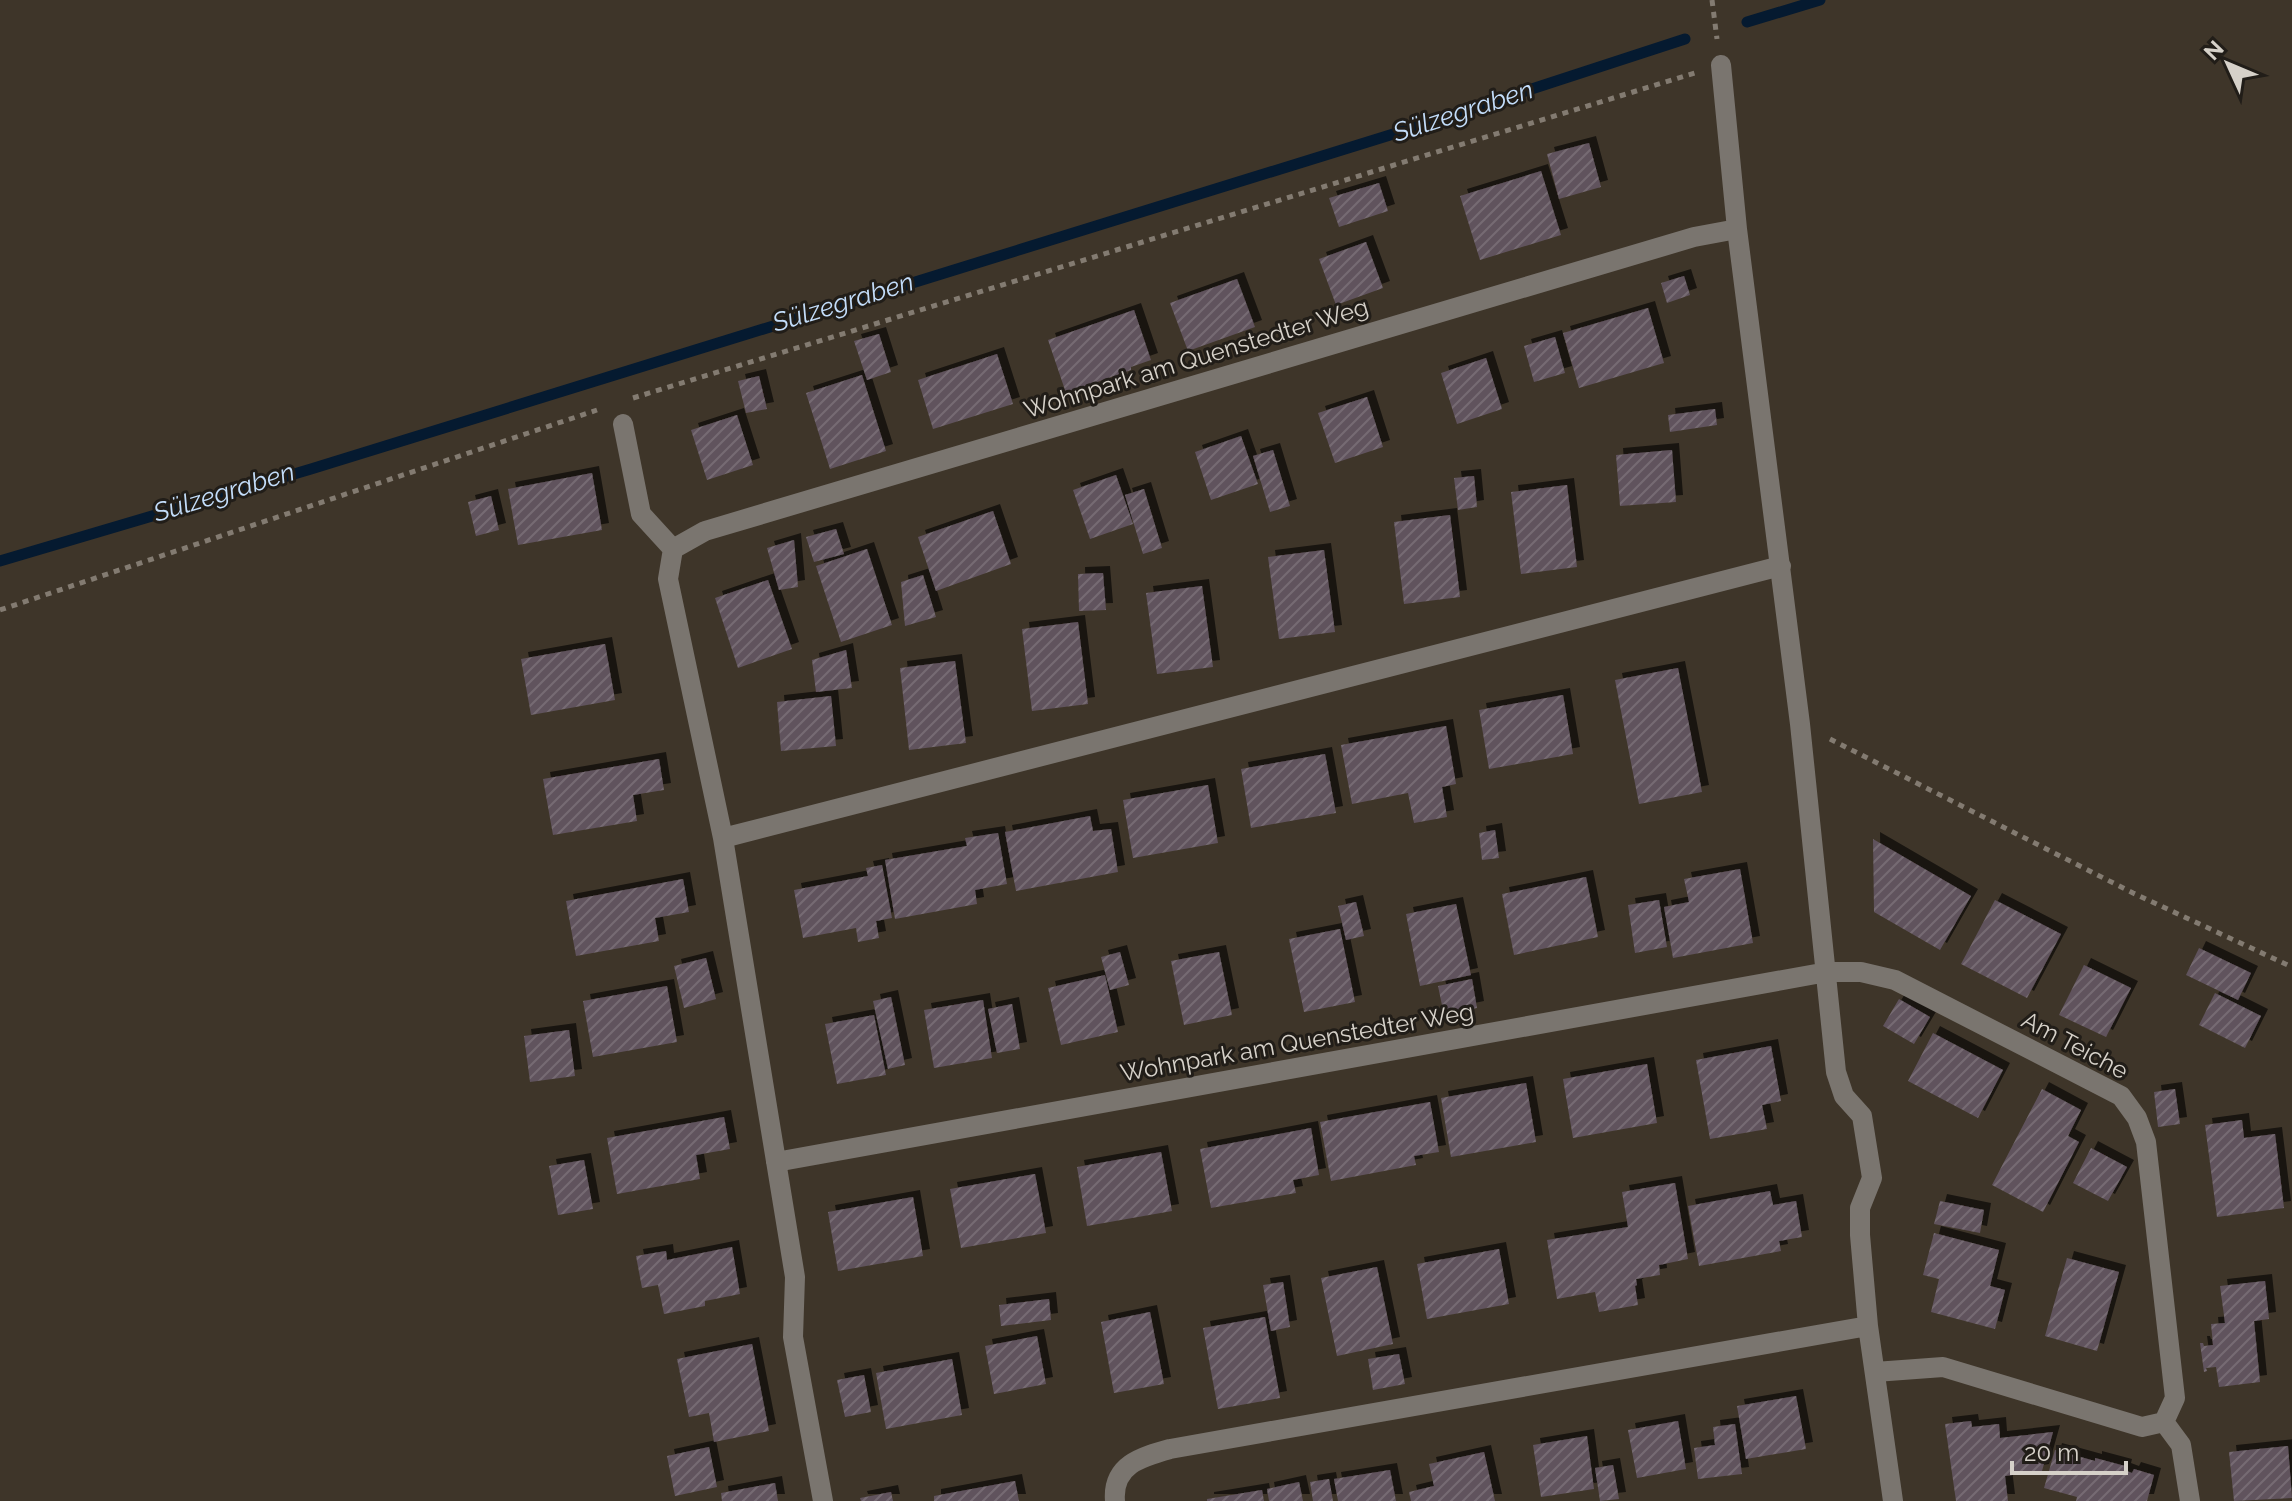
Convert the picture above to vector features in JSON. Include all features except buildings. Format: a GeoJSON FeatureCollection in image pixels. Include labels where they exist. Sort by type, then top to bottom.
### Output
{"type":"FeatureCollection","features":[{"type":"Feature","properties":{"kind":"street"},"geometry":{"type":"LineString","coordinates":[[1721,65],[1737,229],[1800,724],[1836,1072],[1844,1096],[1862,1116],[1872,1178],[1860,1208],[1860,1235],[1868,1326],[1893,1501]]}},
{"type":"Feature","properties":{"kind":"street","name":"Wohnpark am Quenstedter Weg"},"geometry":{"type":"LineString","coordinates":[[673,549],[705,531],[1694,237],[1737,229]]}},
{"type":"Feature","properties":{"kind":"street"},"geometry":{"type":"LineString","coordinates":[[623,424],[641,514],[673,549],[668,579],[723,838],[795,1277],[793,1337],[823,1501]]}},
{"type":"Feature","properties":{"kind":"street"},"geometry":{"type":"LineString","coordinates":[[723,838],[1781,566]]}},
{"type":"Feature","properties":{"kind":"street","name":"Wohnpark am Quenstedter Weg"},"geometry":{"type":"LineString","coordinates":[[776,1162],[1827,972]]}},
{"type":"Feature","properties":{"kind":"street","name":"Am Teiche"},"geometry":{"type":"LineString","coordinates":[[1827,972],[1861,972],[1895,980],[2121,1096],[2137,1118],[2146,1142],[2175,1398],[2164,1422]]}},
{"type":"Feature","properties":{"kind":"street"},"geometry":{"type":"LineString","coordinates":[[1115,1501],[1114,1488],[1122,1472],[1140,1457],[1170,1449],[1868,1326]]}},
{"type":"Feature","properties":{"kind":"street"},"geometry":{"type":"LineString","coordinates":[[1875,1372],[1943,1367],[2142,1427],[2164,1422],[2181,1445],[2190,1501]]}},
{"type":"Feature","properties":{"kind":"path"},"geometry":{"type":"LineString","coordinates":[[632,399],[1721,65],[1714,0]]}},
{"type":"Feature","properties":{"kind":"path"},"geometry":{"type":"LineString","coordinates":[[0,610],[602,409]]}},
{"type":"Feature","properties":{"kind":"path"},"geometry":{"type":"LineString","coordinates":[[1800,724],[2133,893],[2292,967]]}},
{"type":"Feature","properties":{"kind":"waterway","name":"Sülzegraben"},"geometry":{"type":"LineString","coordinates":[[1747,22],[1820,0]]}},
{"type":"Feature","properties":{"kind":"waterway","name":"Sülzegraben"},"geometry":{"type":"LineString","coordinates":[[0,561],[311,469],[1403,131],[1685,39]]}}]}
